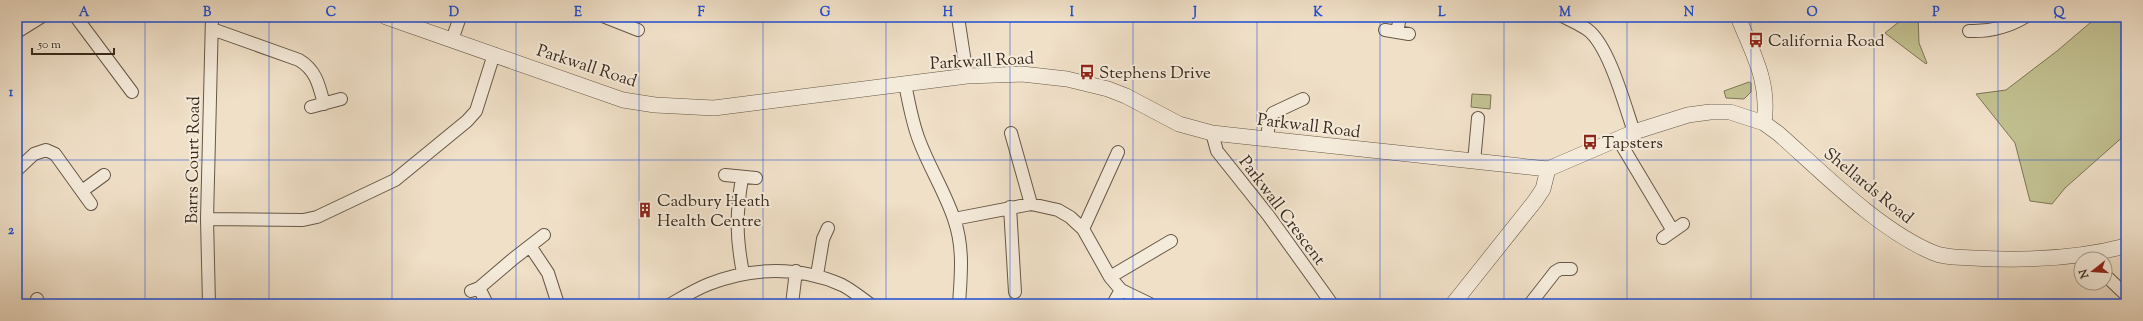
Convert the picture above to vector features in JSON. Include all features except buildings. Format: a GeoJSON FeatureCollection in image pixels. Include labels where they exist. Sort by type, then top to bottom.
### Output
{"type":"FeatureCollection","features":[{"type":"Feature","properties":{"kind":"street"},"geometry":{"type":"LineString","coordinates":[[17,32],[41,17]]}},
{"type":"Feature","properties":{"kind":"street"},"geometry":{"type":"LineString","coordinates":[[76,17],[132,92]]}},
{"type":"Feature","properties":{"kind":"street","name":"Parkwall Road"},"geometry":{"type":"LineString","coordinates":[[386,17],[623,100],[693,108],[735,107],[967,76],[1022,74],[1067,79],[1093,84],[1126,96],[1179,124],[1212,133],[1548,169],[1634,132],[1670,120]]}},
{"type":"Feature","properties":{"kind":"street"},"geometry":{"type":"LineString","coordinates":[[452,40],[460,17]]}},
{"type":"Feature","properties":{"kind":"street"},"geometry":{"type":"LineString","coordinates":[[605,17],[638,30]]}},
{"type":"Feature","properties":{"kind":"street"},"geometry":{"type":"LineString","coordinates":[[958,17],[967,76]]}},
{"type":"Feature","properties":{"kind":"street"},"geometry":{"type":"LineString","coordinates":[[1397,32],[1400,17]]}},
{"type":"Feature","properties":{"kind":"street"},"geometry":{"type":"LineString","coordinates":[[1564,17],[1589,31],[1606,54],[1634,132]]}},
{"type":"Feature","properties":{"kind":"street"},"geometry":{"type":"LineString","coordinates":[[1738,17],[1765,85],[1767,105],[1764,123]]}},
{"type":"Feature","properties":{"kind":"street"},"geometry":{"type":"LineString","coordinates":[[1969,31],[1982,32],[2000,28],[2025,17]]}},
{"type":"Feature","properties":{"kind":"street"},"geometry":{"type":"LineString","coordinates":[[212,23],[299,60],[309,66],[316,77],[324,104]]}},
{"type":"Feature","properties":{"kind":"street","name":"Barrs Court Road"},"geometry":{"type":"LineString","coordinates":[[209,304],[207,220],[212,23]]}},
{"type":"Feature","properties":{"kind":"street"},"geometry":{"type":"LineString","coordinates":[[1385,30],[1409,34]]}},
{"type":"Feature","properties":{"kind":"street"},"geometry":{"type":"LineString","coordinates":[[207,220],[303,220],[317,217],[395,180],[467,121],[476,111],[494,54]]}},
{"type":"Feature","properties":{"kind":"street"},"geometry":{"type":"LineString","coordinates":[[905,84],[912,120],[919,140],[954,219],[960,243],[962,269],[959,304]]}},
{"type":"Feature","properties":{"kind":"street"},"geometry":{"type":"LineString","coordinates":[[311,107],[340,99]]}},
{"type":"Feature","properties":{"kind":"street"},"geometry":{"type":"LineString","coordinates":[[1267,139],[1269,122],[1273,113],[1303,99]]}},
{"type":"Feature","properties":{"kind":"street","name":"Shellards Road"},"geometry":{"type":"LineString","coordinates":[[1670,120],[1710,112],[1730,112],[1764,123],[1779,134],[1879,221],[1908,241],[1935,254],[1999,259],[2073,258]]}},
{"type":"Feature","properties":{"kind":"street"},"geometry":{"type":"LineString","coordinates":[[1474,162],[1478,118]]}},
{"type":"Feature","properties":{"kind":"street"},"geometry":{"type":"LineString","coordinates":[[1011,133],[1031,204]]}},
{"type":"Feature","properties":{"kind":"street","name":"Parkwall Crescent"},"geometry":{"type":"LineString","coordinates":[[1212,133],[1217,151],[1268,215],[1332,304]]}},
{"type":"Feature","properties":{"kind":"street"},"geometry":{"type":"LineString","coordinates":[[1618,139],[1673,231]]}},
{"type":"Feature","properties":{"kind":"street"},"geometry":{"type":"LineString","coordinates":[[17,170],[34,154],[46,150],[54,154],[91,204]]}},
{"type":"Feature","properties":{"kind":"street"},"geometry":{"type":"LineString","coordinates":[[1083,229],[1118,152]]}},
{"type":"Feature","properties":{"kind":"street"},"geometry":{"type":"LineString","coordinates":[[1453,304],[1535,201],[1542,189],[1548,169]]}},
{"type":"Feature","properties":{"kind":"street"},"geometry":{"type":"LineString","coordinates":[[725,175],[742,178],[756,178]]}},
{"type":"Feature","properties":{"kind":"street"},"geometry":{"type":"LineString","coordinates":[[82,191],[104,176]]}},
{"type":"Feature","properties":{"kind":"street"},"geometry":{"type":"LineString","coordinates":[[742,178],[737,211],[737,244],[743,274]]}},
{"type":"Feature","properties":{"kind":"street"},"geometry":{"type":"LineString","coordinates":[[954,219],[1031,204],[1058,210],[1070,217],[1083,229],[1110,277],[1121,290],[1150,304]]}},
{"type":"Feature","properties":{"kind":"street"},"geometry":{"type":"LineString","coordinates":[[1010,208],[1016,292]]}},
{"type":"Feature","properties":{"kind":"street"},"geometry":{"type":"LineString","coordinates":[[817,275],[823,239],[828,228]]}},
{"type":"Feature","properties":{"kind":"street"},"geometry":{"type":"LineString","coordinates":[[487,304],[475,290],[544,236]]}},
{"type":"Feature","properties":{"kind":"street"},"geometry":{"type":"LineString","coordinates":[[1110,277],[1171,241]]}},
{"type":"Feature","properties":{"kind":"street"},"geometry":{"type":"LineString","coordinates":[[530,246],[548,273],[558,304]]}},
{"type":"Feature","properties":{"kind":"street","name":"Shellards Road"},"geometry":{"type":"LineString","coordinates":[[2107,251],[2126,246]]}},
{"type":"Feature","properties":{"kind":"street"},"geometry":{"type":"LineString","coordinates":[[1530,304],[1555,272],[1560,269],[1571,269]]}},
{"type":"Feature","properties":{"kind":"street"},"geometry":{"type":"LineString","coordinates":[[792,304],[796,271]]}},
{"type":"Feature","properties":{"kind":"street"},"geometry":{"type":"LineString","coordinates":[[671,304],[708,284],[743,274],[796,271],[817,275],[844,286],[870,304]]}},
{"type":"Feature","properties":{"kind":"street"},"geometry":{"type":"LineString","coordinates":[[2113,282],[2126,296]]}},
{"type":"Feature","properties":{"kind":"street"},"geometry":{"type":"LineString","coordinates":[[1113,304],[1121,290]]}},
{"type":"Feature","properties":{"kind":"shaded area"},"geometry":{"type":"Polygon","coordinates":[[[1905,17],[1918,17],[1919,43],[1927,63],[1926,64],[1885,33],[1905,17]]]}},
{"type":"Feature","properties":{"kind":"shaded area"},"geometry":{"type":"Polygon","coordinates":[[[2097,17],[2126,17],[2126,134],[2065,188],[2052,204],[2030,201],[2015,143],[1976,94],[2006,90],[2057,51],[2097,17]]]}},
{"type":"Feature","properties":{"kind":"shaded area"},"geometry":{"type":"Polygon","coordinates":[[[1749,82],[1751,83],[1751,92],[1744,99],[1726,98],[1724,91],[1749,82]]]}},
{"type":"Feature","properties":{"kind":"shaded area"},"geometry":{"type":"Polygon","coordinates":[[[1472,94],[1491,95],[1490,109],[1471,107],[1472,94]]]}},
{"type":"Feature","properties":{"kind":"place","name":"California Road"},"geometry":{"type":"Point","coordinates":[1756,40]}},
{"type":"Feature","properties":{"kind":"place","name":"Stephens Drive"},"geometry":{"type":"Point","coordinates":[1087,72]}},
{"type":"Feature","properties":{"kind":"place","name":"Tapsters"},"geometry":{"type":"Point","coordinates":[1590,142]}},
{"type":"Feature","properties":{"kind":"place","name":"Cadbury Heath Health Centre"},"geometry":{"type":"Point","coordinates":[645,210]}}]}
